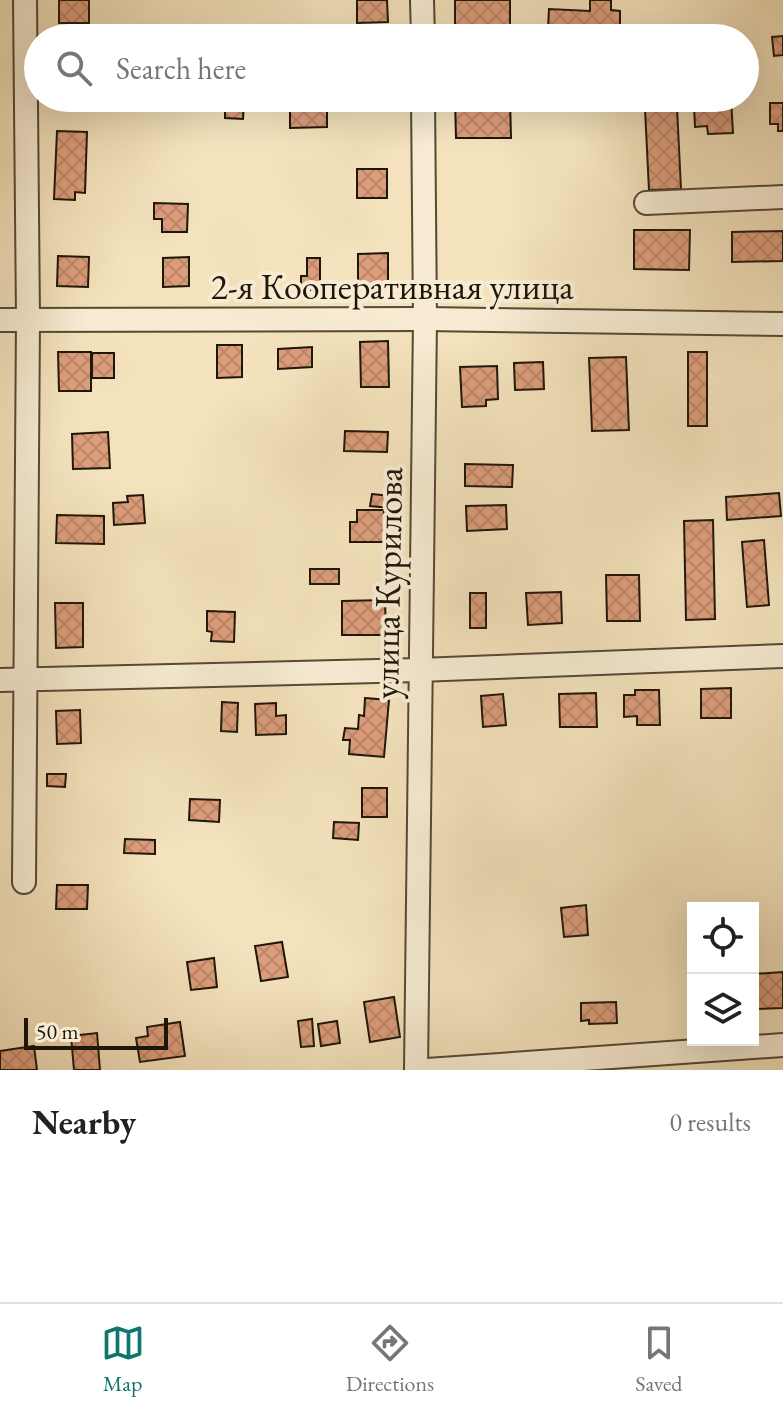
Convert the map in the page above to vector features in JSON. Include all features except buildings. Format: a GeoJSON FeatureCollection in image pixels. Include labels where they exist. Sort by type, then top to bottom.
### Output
{"type":"FeatureCollection","features":[{"type":"Feature","properties":{"kind":"street"},"geometry":{"type":"LineString","coordinates":[[25,0],[25,24]]}},
{"type":"Feature","properties":{"kind":"street"},"geometry":{"type":"LineString","coordinates":[[422,0],[423,24]]}},
{"type":"Feature","properties":{"kind":"street"},"geometry":{"type":"LineString","coordinates":[[24,882],[28,319],[26,112]]}},
{"type":"Feature","properties":{"kind":"street","name":"улица Курилова"},"geometry":{"type":"LineString","coordinates":[[416,1070],[425,319],[423,112]]}},
{"type":"Feature","properties":{"kind":"street"},"geometry":{"type":"LineString","coordinates":[[646,203],[783,197]]}},
{"type":"Feature","properties":{"kind":"street","name":"2-я Кооперативная улица"},"geometry":{"type":"LineString","coordinates":[[0,320],[425,319],[783,324]]}},
{"type":"Feature","properties":{"kind":"street"},"geometry":{"type":"LineString","coordinates":[[0,680],[419,670],[783,656]]}},
{"type":"Feature","properties":{"kind":"street"},"geometry":{"type":"LineString","coordinates":[[427,1070],[783,1045]]}}]}
